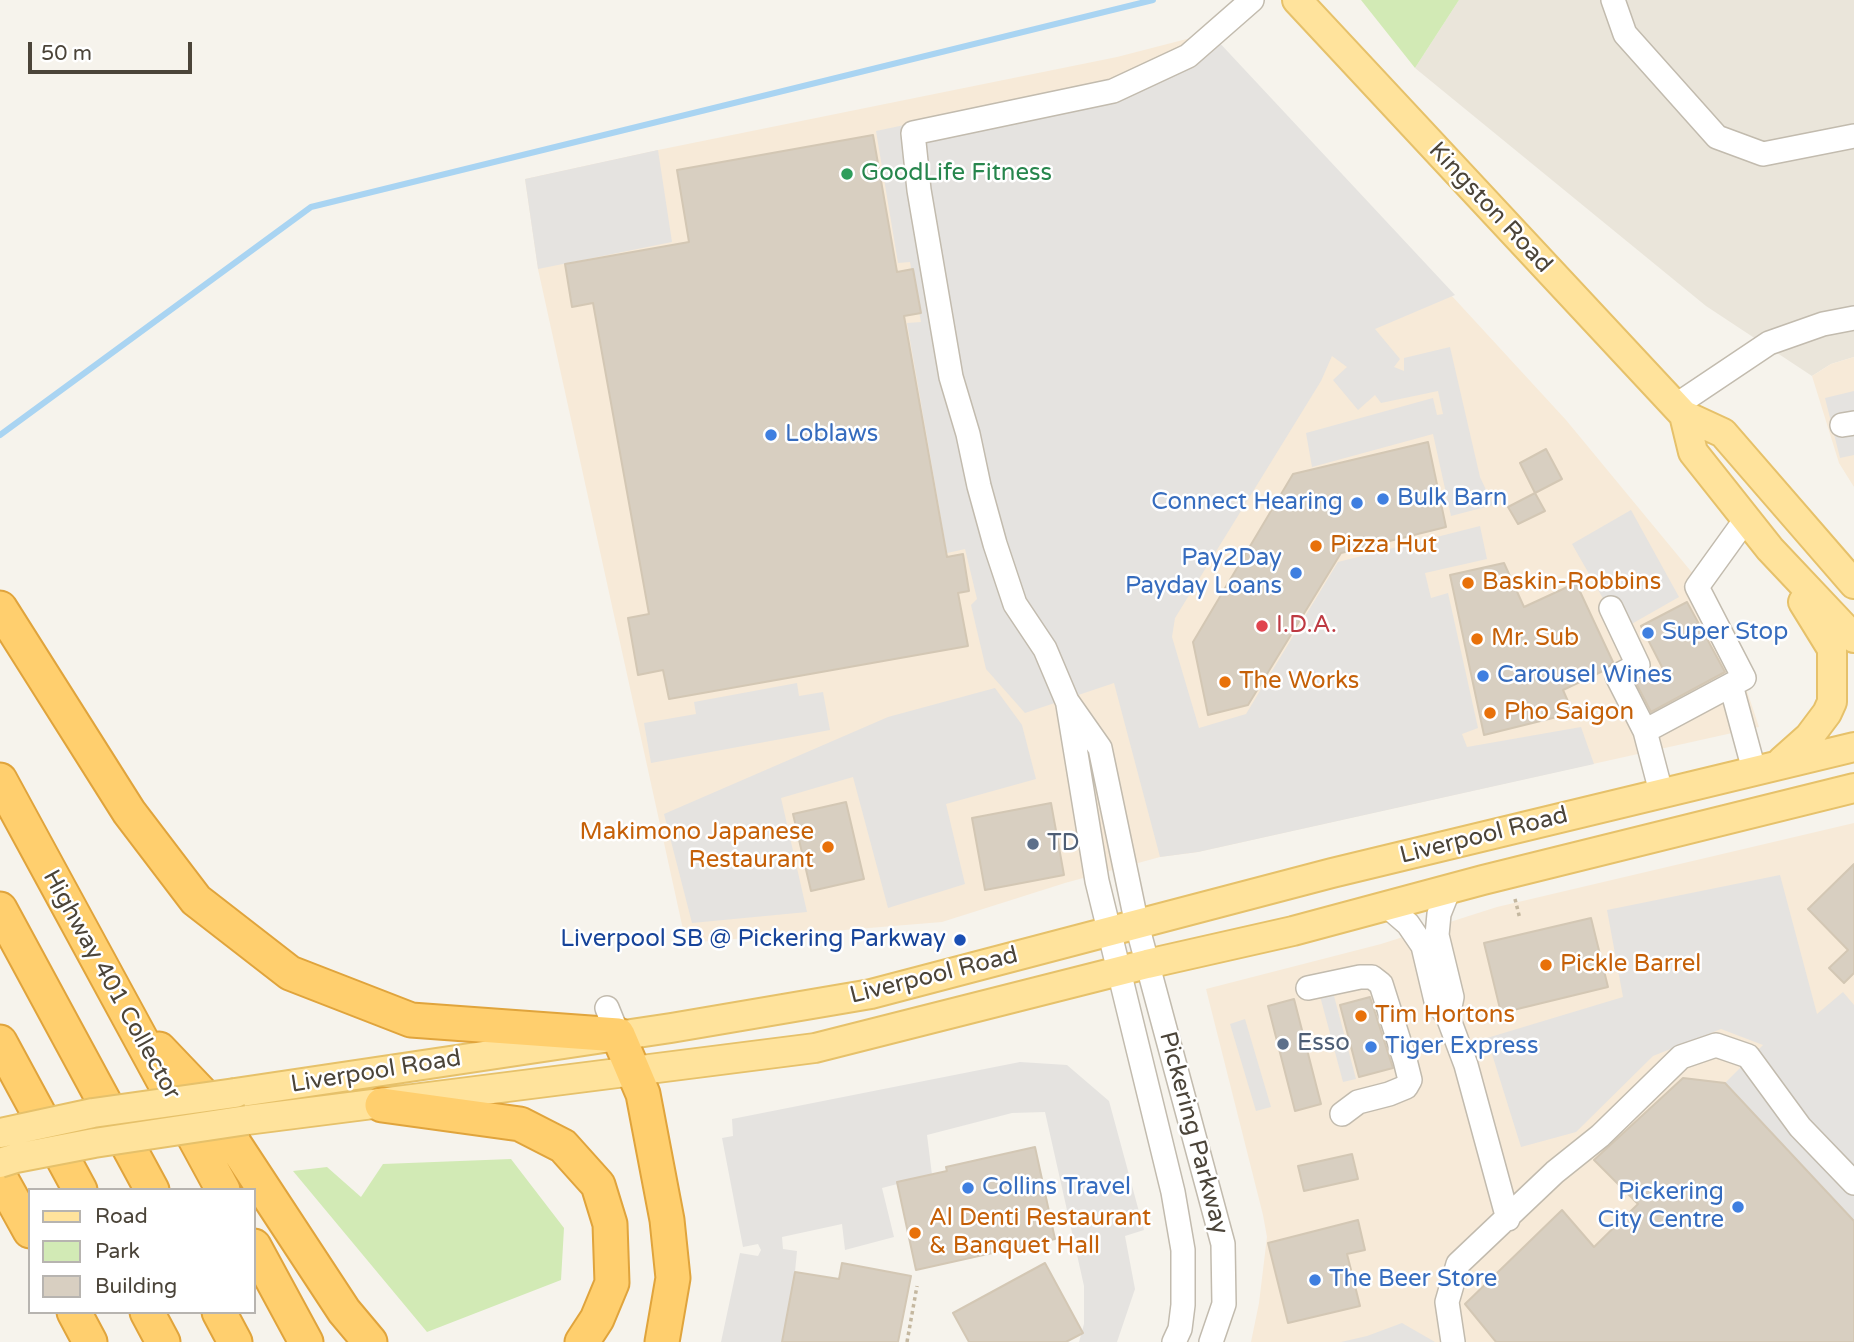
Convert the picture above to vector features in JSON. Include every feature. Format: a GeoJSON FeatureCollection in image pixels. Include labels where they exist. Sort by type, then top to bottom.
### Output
{"type":"FeatureCollection","features":[{"type":"Feature","properties":{"kind":"highway"},"geometry":{"type":"LineString","coordinates":[[0,608],[129,812],[196,900],[290,973],[411,1020],[613,1021],[643,1094],[668,1231],[673,1278],[662,1342]]}},
{"type":"Feature","properties":{"kind":"highway","name":"Highway 401 Collector"},"geometry":{"type":"LineString","coordinates":[[0,780],[222,1188]]}},
{"type":"Feature","properties":{"kind":"highway"},"geometry":{"type":"LineString","coordinates":[[0,909],[151,1188]]}},
{"type":"Feature","properties":{"kind":"highway"},"geometry":{"type":"LineString","coordinates":[[128,1017],[201,1093],[344,1311],[370,1342]]}},
{"type":"Feature","properties":{"kind":"highway"},"geometry":{"type":"LineString","coordinates":[[0,1042],[79,1188]]}},
{"type":"Feature","properties":{"kind":"highway"},"geometry":{"type":"LineString","coordinates":[[382,1105],[520,1124],[563,1146],[597,1185],[610,1224],[612,1283],[597,1319],[582,1342]]}},
{"type":"Feature","properties":{"kind":"highway"},"geometry":{"type":"LineString","coordinates":[[0,1177],[28,1227]]}},
{"type":"Feature","properties":{"kind":"highway"},"geometry":{"type":"LineString","coordinates":[[256,1250],[306,1342]]}},
{"type":"Feature","properties":{"kind":"highway"},"geometry":{"type":"LineString","coordinates":[[75,1314],[90,1342]]}},
{"type":"Feature","properties":{"kind":"highway"},"geometry":{"type":"LineString","coordinates":[[148,1314],[163,1342]]}},
{"type":"Feature","properties":{"kind":"highway"},"geometry":{"type":"LineString","coordinates":[[220,1314],[235,1342]]}},
{"type":"Feature","properties":{"kind":"main road","name":"Kingston Road"},"geometry":{"type":"LineString","coordinates":[[1297,0],[1679,410],[1723,433],[1854,584]]}},
{"type":"Feature","properties":{"kind":"main road","name":"Kingston Road"},"geometry":{"type":"LineString","coordinates":[[1679,410],[1693,452],[1770,549],[1854,638]]}},
{"type":"Feature","properties":{"kind":"main road"},"geometry":{"type":"LineString","coordinates":[[1766,767],[1809,737],[1827,713],[1832,702],[1833,671],[1832,649],[1770,549]]}},
{"type":"Feature","properties":{"kind":"main road","name":"Liverpool Road"},"geometry":{"type":"LineString","coordinates":[[0,1133],[93,1113],[236,1093],[613,1021],[671,1028],[871,994],[1332,873],[1854,747]]}},
{"type":"Feature","properties":{"kind":"main road","name":"Liverpool Road"},"geometry":{"type":"LineString","coordinates":[[0,1163],[94,1143],[247,1120],[815,1048],[1147,964],[1293,931],[1449,889],[1854,788]]}},
{"type":"Feature","properties":{"kind":"street"},"geometry":{"type":"LineString","coordinates":[[1067,701],[1045,649],[1015,604],[979,486],[968,434],[951,377],[919,190],[913,133],[1113,91],[1188,56],[1252,0]]}},
{"type":"Feature","properties":{"kind":"street"},"geometry":{"type":"LineString","coordinates":[[1613,0],[1625,34],[1717,137],[1763,154],[1854,136]]}},
{"type":"Feature","properties":{"kind":"street"},"geometry":{"type":"LineString","coordinates":[[1679,410],[1769,343],[1823,324],[1854,318]]}},
{"type":"Feature","properties":{"kind":"street"},"geometry":{"type":"LineString","coordinates":[[1645,731],[1744,678],[1697,587],[1746,519]]}},
{"type":"Feature","properties":{"kind":"street"},"geometry":{"type":"LineString","coordinates":[[1611,608],[1638,665],[1617,676],[1645,731],[1661,792]]}},
{"type":"Feature","properties":{"kind":"street"},"geometry":{"type":"LineString","coordinates":[[1731,685],[1766,767]]}},
{"type":"Feature","properties":{"kind":"street","name":"Pickering Parkway"},"geometry":{"type":"LineString","coordinates":[[1067,701],[1100,748],[1137,925],[1223,1244],[1224,1304],[1211,1342]]}},
{"type":"Feature","properties":{"kind":"street","name":"Pickering Parkway"},"geometry":{"type":"LineString","coordinates":[[1067,701],[1090,842],[1108,931],[1173,1192],[1183,1250],[1183,1305],[1180,1329],[1174,1342]]}},
{"type":"Feature","properties":{"kind":"street"},"geometry":{"type":"LineString","coordinates":[[1448,1017],[1452,997],[1437,934],[1439,914],[1449,889]]}},
{"type":"Feature","properties":{"kind":"street"},"geometry":{"type":"LineString","coordinates":[[1387,905],[1408,924],[1423,946],[1436,1001],[1448,1017],[1466,1065],[1508,1219]]}},
{"type":"Feature","properties":{"kind":"street"},"geometry":{"type":"LineString","coordinates":[[1308,988],[1360,977],[1372,978],[1381,984],[1405,1060],[1410,1080],[1406,1087],[1358,1102],[1342,1114]]}},
{"type":"Feature","properties":{"kind":"street"},"geometry":{"type":"LineString","coordinates":[[1453,1342],[1447,1302],[1458,1264],[1555,1172],[1600,1136],[1681,1057],[1716,1045],[1748,1056],[1800,1127],[1854,1183]]}},
{"type":"Feature","properties":{"kind":"path"},"geometry":{"type":"LineString","coordinates":[[1515,899],[1520,919]]}},
{"type":"Feature","properties":{"kind":"path"},"geometry":{"type":"LineString","coordinates":[[906,1342],[917,1286]]}},
{"type":"Feature","properties":{"kind":"shaded area"},"geometry":{"type":"Polygon","coordinates":[[[1459,0],[1854,0],[1854,357],[1831,364],[1812,376],[1706,306],[1415,68],[1459,0]]]}},
{"type":"Feature","properties":{"kind":"shaded area"},"geometry":{"type":"Polygon","coordinates":[[[1210,33],[1566,420],[1718,604],[1759,727],[1198,852],[1160,857],[1065,883],[942,922],[686,943],[538,269],[525,179],[1117,57],[1210,33]]]}},
{"type":"Feature","properties":{"kind":"shaded area"},"geometry":{"type":"Polygon","coordinates":[[[1216,39],[1455,295],[1375,329],[1400,359],[1394,367],[1404,371],[1404,358],[1450,347],[1480,477],[1493,505],[1451,516],[1433,434],[1312,467],[1306,433],[1433,398],[1437,415],[1443,414],[1438,391],[1381,403],[1375,395],[1358,410],[1333,380],[1347,367],[1332,356],[1321,381],[1175,618],[1172,637],[1199,728],[1246,714],[1338,562],[1480,526],[1487,559],[1425,573],[1431,598],[1448,593],[1478,728],[1462,734],[1467,747],[1581,727],[1594,764],[1198,852],[1160,857],[1114,683],[1025,713],[986,669],[971,605],[977,599],[965,549],[947,553],[907,323],[921,322],[910,262],[898,263],[876,131],[1123,79],[1216,39]]]}},
{"type":"Feature","properties":{"kind":"shaded area"},"geometry":{"type":"Polygon","coordinates":[[[658,150],[672,242],[538,269],[525,179],[658,150]]]}},
{"type":"Feature","properties":{"kind":"shaded area"},"geometry":{"type":"Polygon","coordinates":[[[1854,357],[1854,487],[1839,463],[1812,376],[1831,364],[1854,357]]]}},
{"type":"Feature","properties":{"kind":"shaded area"},"geometry":{"type":"Polygon","coordinates":[[[1854,391],[1854,455],[1840,458],[1825,398],[1854,391]]]}},
{"type":"Feature","properties":{"kind":"shaded area"},"geometry":{"type":"Polygon","coordinates":[[[1631,510],[1679,597],[1621,630],[1572,544],[1631,510]]]}},
{"type":"Feature","properties":{"kind":"shaded area"},"geometry":{"type":"Polygon","coordinates":[[[797,683],[799,696],[823,692],[830,730],[651,763],[644,723],[696,714],[694,702],[797,683]]]}},
{"type":"Feature","properties":{"kind":"shaded area"},"geometry":{"type":"Polygon","coordinates":[[[995,688],[1022,725],[1036,779],[946,804],[965,884],[888,908],[853,777],[781,798],[807,912],[692,923],[664,814],[888,717],[995,688]]]}},
{"type":"Feature","properties":{"kind":"shaded area"},"geometry":{"type":"Polygon","coordinates":[[[1854,823],[1854,1342],[1251,1342],[1267,1237],[1206,989],[1381,944],[1497,907],[1854,823]]]}},
{"type":"Feature","properties":{"kind":"shaded area"},"geometry":{"type":"Polygon","coordinates":[[[1780,875],[1817,1014],[1843,992],[1854,1005],[1854,1221],[1725,1083],[1763,1045],[1721,1029],[1653,1056],[1576,1132],[1521,1147],[1487,1038],[1623,997],[1607,910],[1780,875]]]}},
{"type":"Feature","properties":{"kind":"shaded area"},"geometry":{"type":"Polygon","coordinates":[[[1333,992],[1356,1079],[1343,1082],[1320,996],[1333,992]]]}},
{"type":"Feature","properties":{"kind":"shaded area"},"geometry":{"type":"Polygon","coordinates":[[[1245,1019],[1271,1107],[1256,1111],[1230,1024],[1245,1019]]]}},
{"type":"Feature","properties":{"kind":"shaded area"},"geometry":{"type":"Polygon","coordinates":[[[1020,1062],[1067,1065],[1109,1101],[1144,1230],[1125,1236],[1135,1289],[1117,1342],[1079,1342],[1084,1324],[1084,1286],[1045,1112],[1012,1113],[927,1135],[932,1175],[882,1188],[894,1237],[845,1250],[842,1224],[782,1237],[783,1249],[797,1251],[782,1342],[721,1342],[740,1253],[758,1256],[761,1250],[758,1244],[743,1247],[722,1138],[733,1136],[732,1119],[1020,1062]]]}},
{"type":"Feature","properties":{"kind":"shaded area"},"geometry":{"type":"Polygon","coordinates":[[[1402,1323],[1435,1342],[1341,1342],[1367,1336],[1402,1323]]]}},
{"type":"Feature","properties":{"kind":"green space"},"geometry":{"type":"Polygon","coordinates":[[[1361,0],[1459,0],[1415,68],[1361,0]]]}},
{"type":"Feature","properties":{"kind":"green space"},"geometry":{"type":"Polygon","coordinates":[[[511,1159],[564,1228],[561,1280],[427,1332],[293,1171],[327,1167],[361,1197],[383,1164],[511,1159]]]}},
{"type":"Feature","properties":{"kind":"building","name":"Loblaws"},"geometry":{"type":"Polygon","coordinates":[[[873,135],[897,272],[913,269],[921,313],[904,316],[947,557],[963,554],[969,591],[958,593],[968,646],[669,699],[663,670],[638,675],[628,618],[649,614],[593,303],[572,307],[565,264],[689,242],[677,170],[873,135]]]}},
{"type":"Feature","properties":{"kind":"building"},"geometry":{"type":"Polygon","coordinates":[[[1428,442],[1446,527],[1341,553],[1248,705],[1208,715],[1193,642],[1293,474],[1428,442]]]}},
{"type":"Feature","properties":{"kind":"building"},"geometry":{"type":"Polygon","coordinates":[[[1546,449],[1562,479],[1535,493],[1520,463],[1546,449]]]}},
{"type":"Feature","properties":{"kind":"building"},"geometry":{"type":"Polygon","coordinates":[[[1535,493],[1545,511],[1518,524],[1508,507],[1535,493]]]}},
{"type":"Feature","properties":{"kind":"building"},"geometry":{"type":"Polygon","coordinates":[[[1504,563],[1524,607],[1576,583],[1613,662],[1605,670],[1563,690],[1573,713],[1484,735],[1450,575],[1504,563]]]}},
{"type":"Feature","properties":{"kind":"building"},"geometry":{"type":"Polygon","coordinates":[[[1687,602],[1725,672],[1651,712],[1636,683],[1663,669],[1641,626],[1687,602]]]}},
{"type":"Feature","properties":{"kind":"building","name":"Makimono Japanese Restaurant"},"geometry":{"type":"Polygon","coordinates":[[[846,802],[864,879],[811,891],[793,814],[846,802]]]}},
{"type":"Feature","properties":{"kind":"building"},"geometry":{"type":"Polygon","coordinates":[[[1051,803],[1064,875],[985,890],[972,818],[1051,803]]]}},
{"type":"Feature","properties":{"kind":"building"},"geometry":{"type":"Polygon","coordinates":[[[1854,864],[1854,973],[1844,983],[1829,968],[1848,950],[1808,909],[1854,864]]]}},
{"type":"Feature","properties":{"kind":"building","name":"Pickle Barrel"},"geometry":{"type":"Polygon","coordinates":[[[1591,918],[1608,987],[1501,1013],[1484,943],[1591,918]]]}},
{"type":"Feature","properties":{"kind":"building"},"geometry":{"type":"Polygon","coordinates":[[[1370,997],[1393,1068],[1359,1077],[1340,1005],[1370,997]]]}},
{"type":"Feature","properties":{"kind":"building"},"geometry":{"type":"Polygon","coordinates":[[[1294,999],[1321,1104],[1295,1111],[1268,1006],[1294,999]]]}},
{"type":"Feature","properties":{"kind":"building","name":"Pickering City Centre"},"geometry":{"type":"Polygon","coordinates":[[[1683,1078],[1725,1083],[1854,1221],[1854,1342],[1496,1342],[1465,1304],[1562,1210],[1594,1247],[1638,1204],[1594,1160],[1683,1078]]]}},
{"type":"Feature","properties":{"kind":"building"},"geometry":{"type":"Polygon","coordinates":[[[1035,1147],[1055,1239],[916,1270],[897,1182],[947,1171],[946,1167],[1035,1147]]]}},
{"type":"Feature","properties":{"kind":"building"},"geometry":{"type":"Polygon","coordinates":[[[1352,1154],[1358,1179],[1304,1191],[1298,1166],[1352,1154]]]}},
{"type":"Feature","properties":{"kind":"building","name":"The Beer Store"},"geometry":{"type":"Polygon","coordinates":[[[1358,1220],[1365,1250],[1347,1254],[1360,1306],[1288,1323],[1268,1243],[1358,1220]]]}},
{"type":"Feature","properties":{"kind":"building"},"geometry":{"type":"Polygon","coordinates":[[[842,1263],[911,1276],[898,1342],[782,1342],[795,1272],[839,1279],[842,1263]]]}},
{"type":"Feature","properties":{"kind":"building"},"geometry":{"type":"Polygon","coordinates":[[[1045,1263],[1083,1333],[1066,1342],[969,1342],[953,1313],[1045,1263]]]}},
{"type":"Feature","properties":{"kind":"waterway"},"geometry":{"type":"LineString","coordinates":[[0,435],[311,207],[1153,0]]}},
{"type":"Feature","properties":{"kind":"place","name":"GoodLife Fitness"},"geometry":{"type":"Point","coordinates":[847,174]}},
{"type":"Feature","properties":{"kind":"place","name":"Loblaws"},"geometry":{"type":"Point","coordinates":[771,435]}},
{"type":"Feature","properties":{"kind":"place","name":"Bulk Barn"},"geometry":{"type":"Point","coordinates":[1383,499]}},
{"type":"Feature","properties":{"kind":"place","name":"Connect Hearing"},"geometry":{"type":"Point","coordinates":[1357,503]}},
{"type":"Feature","properties":{"kind":"place","name":"Pizza Hut"},"geometry":{"type":"Point","coordinates":[1316,546]}},
{"type":"Feature","properties":{"kind":"place","name":"Pay2Day Payday Loans"},"geometry":{"type":"Point","coordinates":[1296,573]}},
{"type":"Feature","properties":{"kind":"place","name":"Baskin-Robbins"},"geometry":{"type":"Point","coordinates":[1468,583]}},
{"type":"Feature","properties":{"kind":"place","name":"I.D.A."},"geometry":{"type":"Point","coordinates":[1262,626]}},
{"type":"Feature","properties":{"kind":"place","name":"Super Stop"},"geometry":{"type":"Point","coordinates":[1648,633]}},
{"type":"Feature","properties":{"kind":"place","name":"Mr. Sub"},"geometry":{"type":"Point","coordinates":[1477,639]}},
{"type":"Feature","properties":{"kind":"place","name":"Carousel Wines"},"geometry":{"type":"Point","coordinates":[1483,676]}},
{"type":"Feature","properties":{"kind":"place","name":"The Works"},"geometry":{"type":"Point","coordinates":[1225,682]}},
{"type":"Feature","properties":{"kind":"place","name":"Pho Saigon"},"geometry":{"type":"Point","coordinates":[1490,713]}},
{"type":"Feature","properties":{"kind":"place","name":"TD"},"geometry":{"type":"Point","coordinates":[1033,844]}},
{"type":"Feature","properties":{"kind":"place","name":"Makimono Japanese Restaurant"},"geometry":{"type":"Point","coordinates":[828,847]}},
{"type":"Feature","properties":{"kind":"place","name":"Liverpool SB @ Pickering Parkway"},"geometry":{"type":"Point","coordinates":[960,940]}},
{"type":"Feature","properties":{"kind":"place","name":"Pickle Barrel"},"geometry":{"type":"Point","coordinates":[1546,965]}},
{"type":"Feature","properties":{"kind":"place","name":"Tim Hortons"},"geometry":{"type":"Point","coordinates":[1361,1016]}},
{"type":"Feature","properties":{"kind":"place","name":"Esso"},"geometry":{"type":"Point","coordinates":[1283,1044]}},
{"type":"Feature","properties":{"kind":"place","name":"Tiger Express"},"geometry":{"type":"Point","coordinates":[1371,1047]}},
{"type":"Feature","properties":{"kind":"place","name":"Collins Travel"},"geometry":{"type":"Point","coordinates":[968,1188]}},
{"type":"Feature","properties":{"kind":"place","name":"Pickering City Centre"},"geometry":{"type":"Point","coordinates":[1738,1207]}},
{"type":"Feature","properties":{"kind":"place","name":"Al Denti Restaurant & Banquet Hall"},"geometry":{"type":"Point","coordinates":[915,1233]}},
{"type":"Feature","properties":{"kind":"place","name":"The Beer Store"},"geometry":{"type":"Point","coordinates":[1315,1280]}}]}
